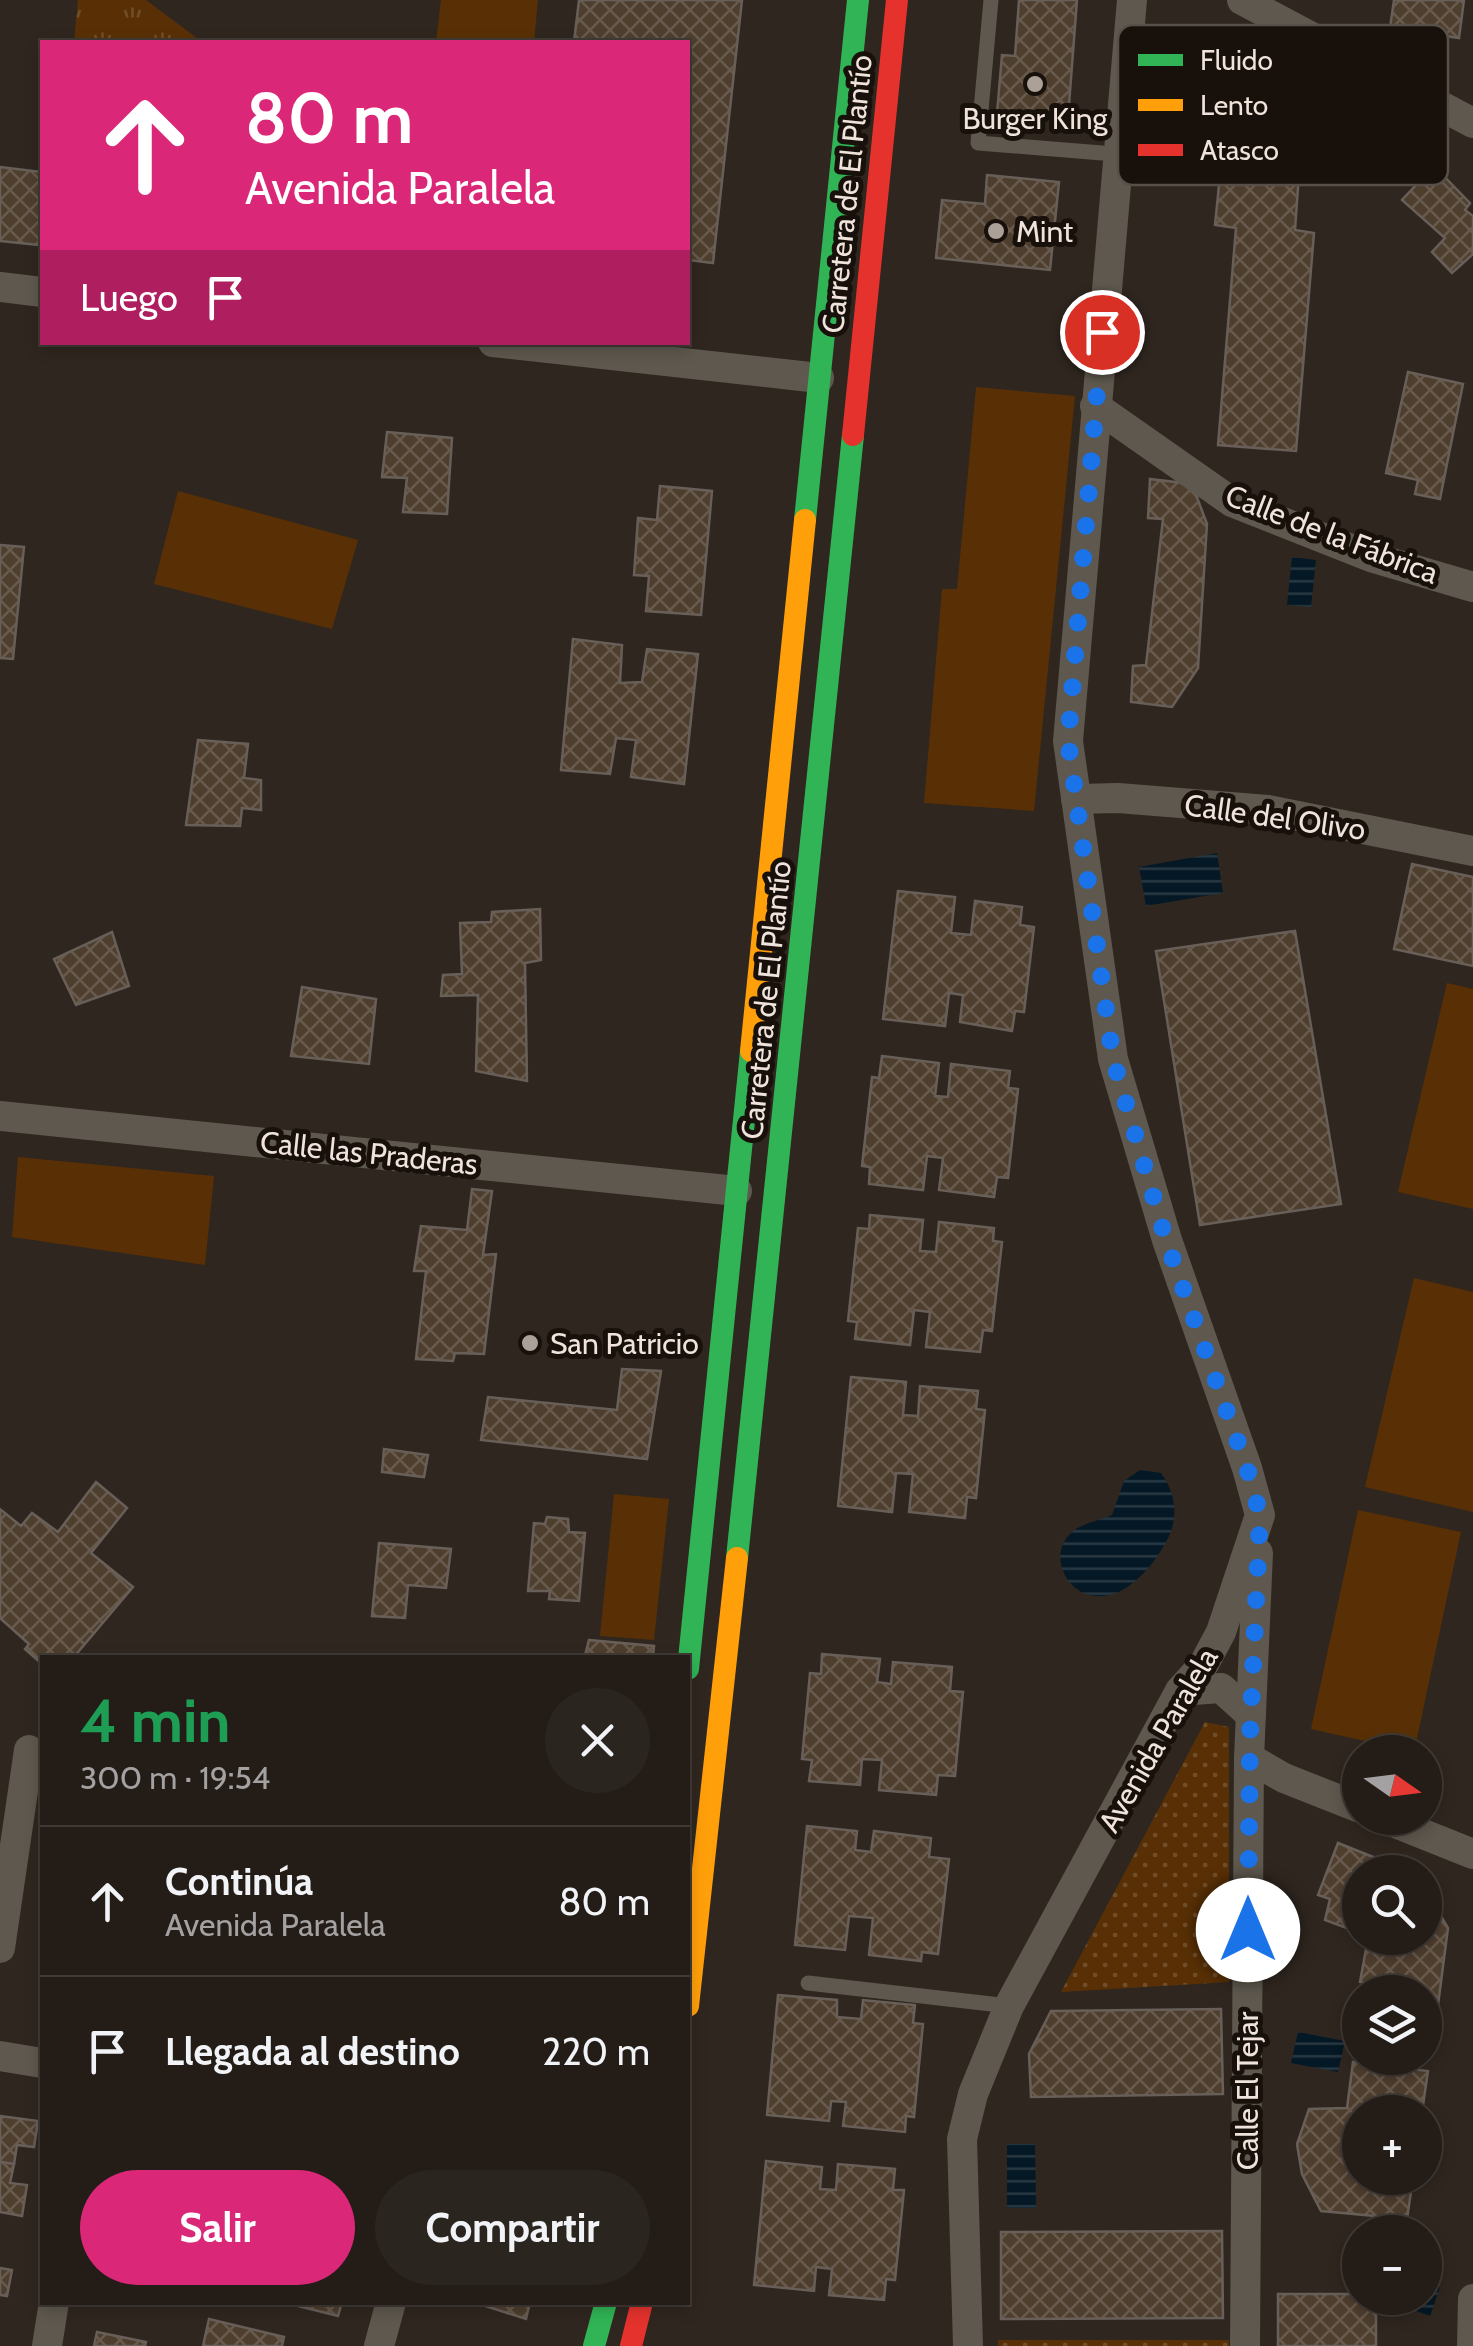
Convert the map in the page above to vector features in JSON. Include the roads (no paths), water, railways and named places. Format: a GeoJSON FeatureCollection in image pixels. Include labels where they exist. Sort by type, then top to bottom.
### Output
{"type":"FeatureCollection","features":[{"type":"Feature","properties":{"kind":"street","name":"Carretera de El Plantío"},"geometry":{"type":"LineString","coordinates":[[689,1655],[858,0]]}},
{"type":"Feature","properties":{"kind":"street","name":"Carretera de El Plantío"},"geometry":{"type":"LineString","coordinates":[[690,1988],[785,1113],[897,0]]}},
{"type":"Feature","properties":{"kind":"street"},"geometry":{"type":"LineString","coordinates":[[1130,25],[1132,0]]}},
{"type":"Feature","properties":{"kind":"street"},"geometry":{"type":"LineString","coordinates":[[1242,0],[1289,25]]}},
{"type":"Feature","properties":{"kind":"street"},"geometry":{"type":"LineString","coordinates":[[1448,109],[1473,122]]}},
{"type":"Feature","properties":{"kind":"street"},"geometry":{"type":"LineString","coordinates":[[1118,154],[1068,741],[1113,1059],[1166,1240],[1260,1515]]}},
{"type":"Feature","properties":{"kind":"street"},"geometry":{"type":"LineString","coordinates":[[0,287],[40,292]]}},
{"type":"Feature","properties":{"kind":"street"},"geometry":{"type":"LineString","coordinates":[[520,345],[819,378]]}},
{"type":"Feature","properties":{"kind":"street","name":"Calle de la Fábrica"},"geometry":{"type":"LineString","coordinates":[[1095,406],[1232,502],[1371,556],[1473,587]]}},
{"type":"Feature","properties":{"kind":"street","name":"Calle del Olivo"},"geometry":{"type":"LineString","coordinates":[[1076,799],[1118,798],[1268,810],[1473,851]]}},
{"type":"Feature","properties":{"kind":"street","name":"Calle las Praderas"},"geometry":{"type":"LineString","coordinates":[[0,1116],[737,1191]]}},
{"type":"Feature","properties":{"kind":"street","name":"Avenida Paralela"},"geometry":{"type":"LineString","coordinates":[[968,2346],[962,2139],[973,2094],[1009,2006],[1180,1691],[1204,1664],[1221,1632],[1260,1515]]}},
{"type":"Feature","properties":{"kind":"street","name":"Calle El Tejar"},"geometry":{"type":"LineString","coordinates":[[1245,2346],[1249,1758],[1260,1515]]}},
{"type":"Feature","properties":{"kind":"street"},"geometry":{"type":"LineString","coordinates":[[1180,1691],[1220,1688],[1250,1715]]}},
{"type":"Feature","properties":{"kind":"street"},"geometry":{"type":"LineString","coordinates":[[0,1948],[29,1750]]}},
{"type":"Feature","properties":{"kind":"street"},"geometry":{"type":"LineString","coordinates":[[1249,1758],[1284,1778],[1342,1801]]}},
{"type":"Feature","properties":{"kind":"street"},"geometry":{"type":"LineString","coordinates":[[1426,1835],[1473,1854]]}},
{"type":"Feature","properties":{"kind":"street"},"geometry":{"type":"LineString","coordinates":[[0,2056],[40,2063]]}},
{"type":"Feature","properties":{"kind":"street"},"geometry":{"type":"LineString","coordinates":[[1472,2346],[1473,2303]]}},
{"type":"Feature","properties":{"kind":"street"},"geometry":{"type":"LineString","coordinates":[[47,2346],[54,2305]]}},
{"type":"Feature","properties":{"kind":"street"},"geometry":{"type":"LineString","coordinates":[[378,2346],[390,2305]]}},
{"type":"Feature","properties":{"kind":"street"},"geometry":{"type":"LineString","coordinates":[[594,2346],[605,2305]]}},
{"type":"Feature","properties":{"kind":"street"},"geometry":{"type":"LineString","coordinates":[[631,2346],[641,2305]]}},
{"type":"Feature","properties":{"kind":"lane"},"geometry":{"type":"LineString","coordinates":[[991,0],[978,143],[1102,153]]}},
{"type":"Feature","properties":{"kind":"lane"},"geometry":{"type":"LineString","coordinates":[[808,1984],[1009,2006]]}},
{"type":"Feature","properties":{"kind":"water"},"geometry":{"type":"Polygon","coordinates":[[[1292,557],[1316,560],[1311,607],[1287,605],[1292,557]]]}},
{"type":"Feature","properties":{"kind":"water"},"geometry":{"type":"Polygon","coordinates":[[[1217,853],[1223,893],[1146,906],[1139,867],[1217,853]]]}},
{"type":"Feature","properties":{"kind":"water"},"geometry":{"type":"Polygon","coordinates":[[[1140,1470],[1161,1473],[1170,1490],[1174,1517],[1170,1535],[1141,1576],[1117,1593],[1096,1596],[1078,1590],[1066,1577],[1061,1560],[1063,1543],[1076,1529],[1112,1515],[1124,1481],[1140,1470]]]}},
{"type":"Feature","properties":{"kind":"water"},"geometry":{"type":"Polygon","coordinates":[[[1298,2032],[1342,2040],[1338,2072],[1291,2063],[1298,2032]]]}},
{"type":"Feature","properties":{"kind":"water"},"geometry":{"type":"Polygon","coordinates":[[[1007,2144],[1035,2144],[1036,2208],[1007,2208],[1007,2144]]]}},
{"type":"Feature","properties":{"kind":"place","name":"Burger King"},"geometry":{"type":"Point","coordinates":[1035,84]}},
{"type":"Feature","properties":{"kind":"place","name":"Mint"},"geometry":{"type":"Point","coordinates":[996,231]}},
{"type":"Feature","properties":{"kind":"place","name":"San Patricio"},"geometry":{"type":"Point","coordinates":[530,1343]}}]}
